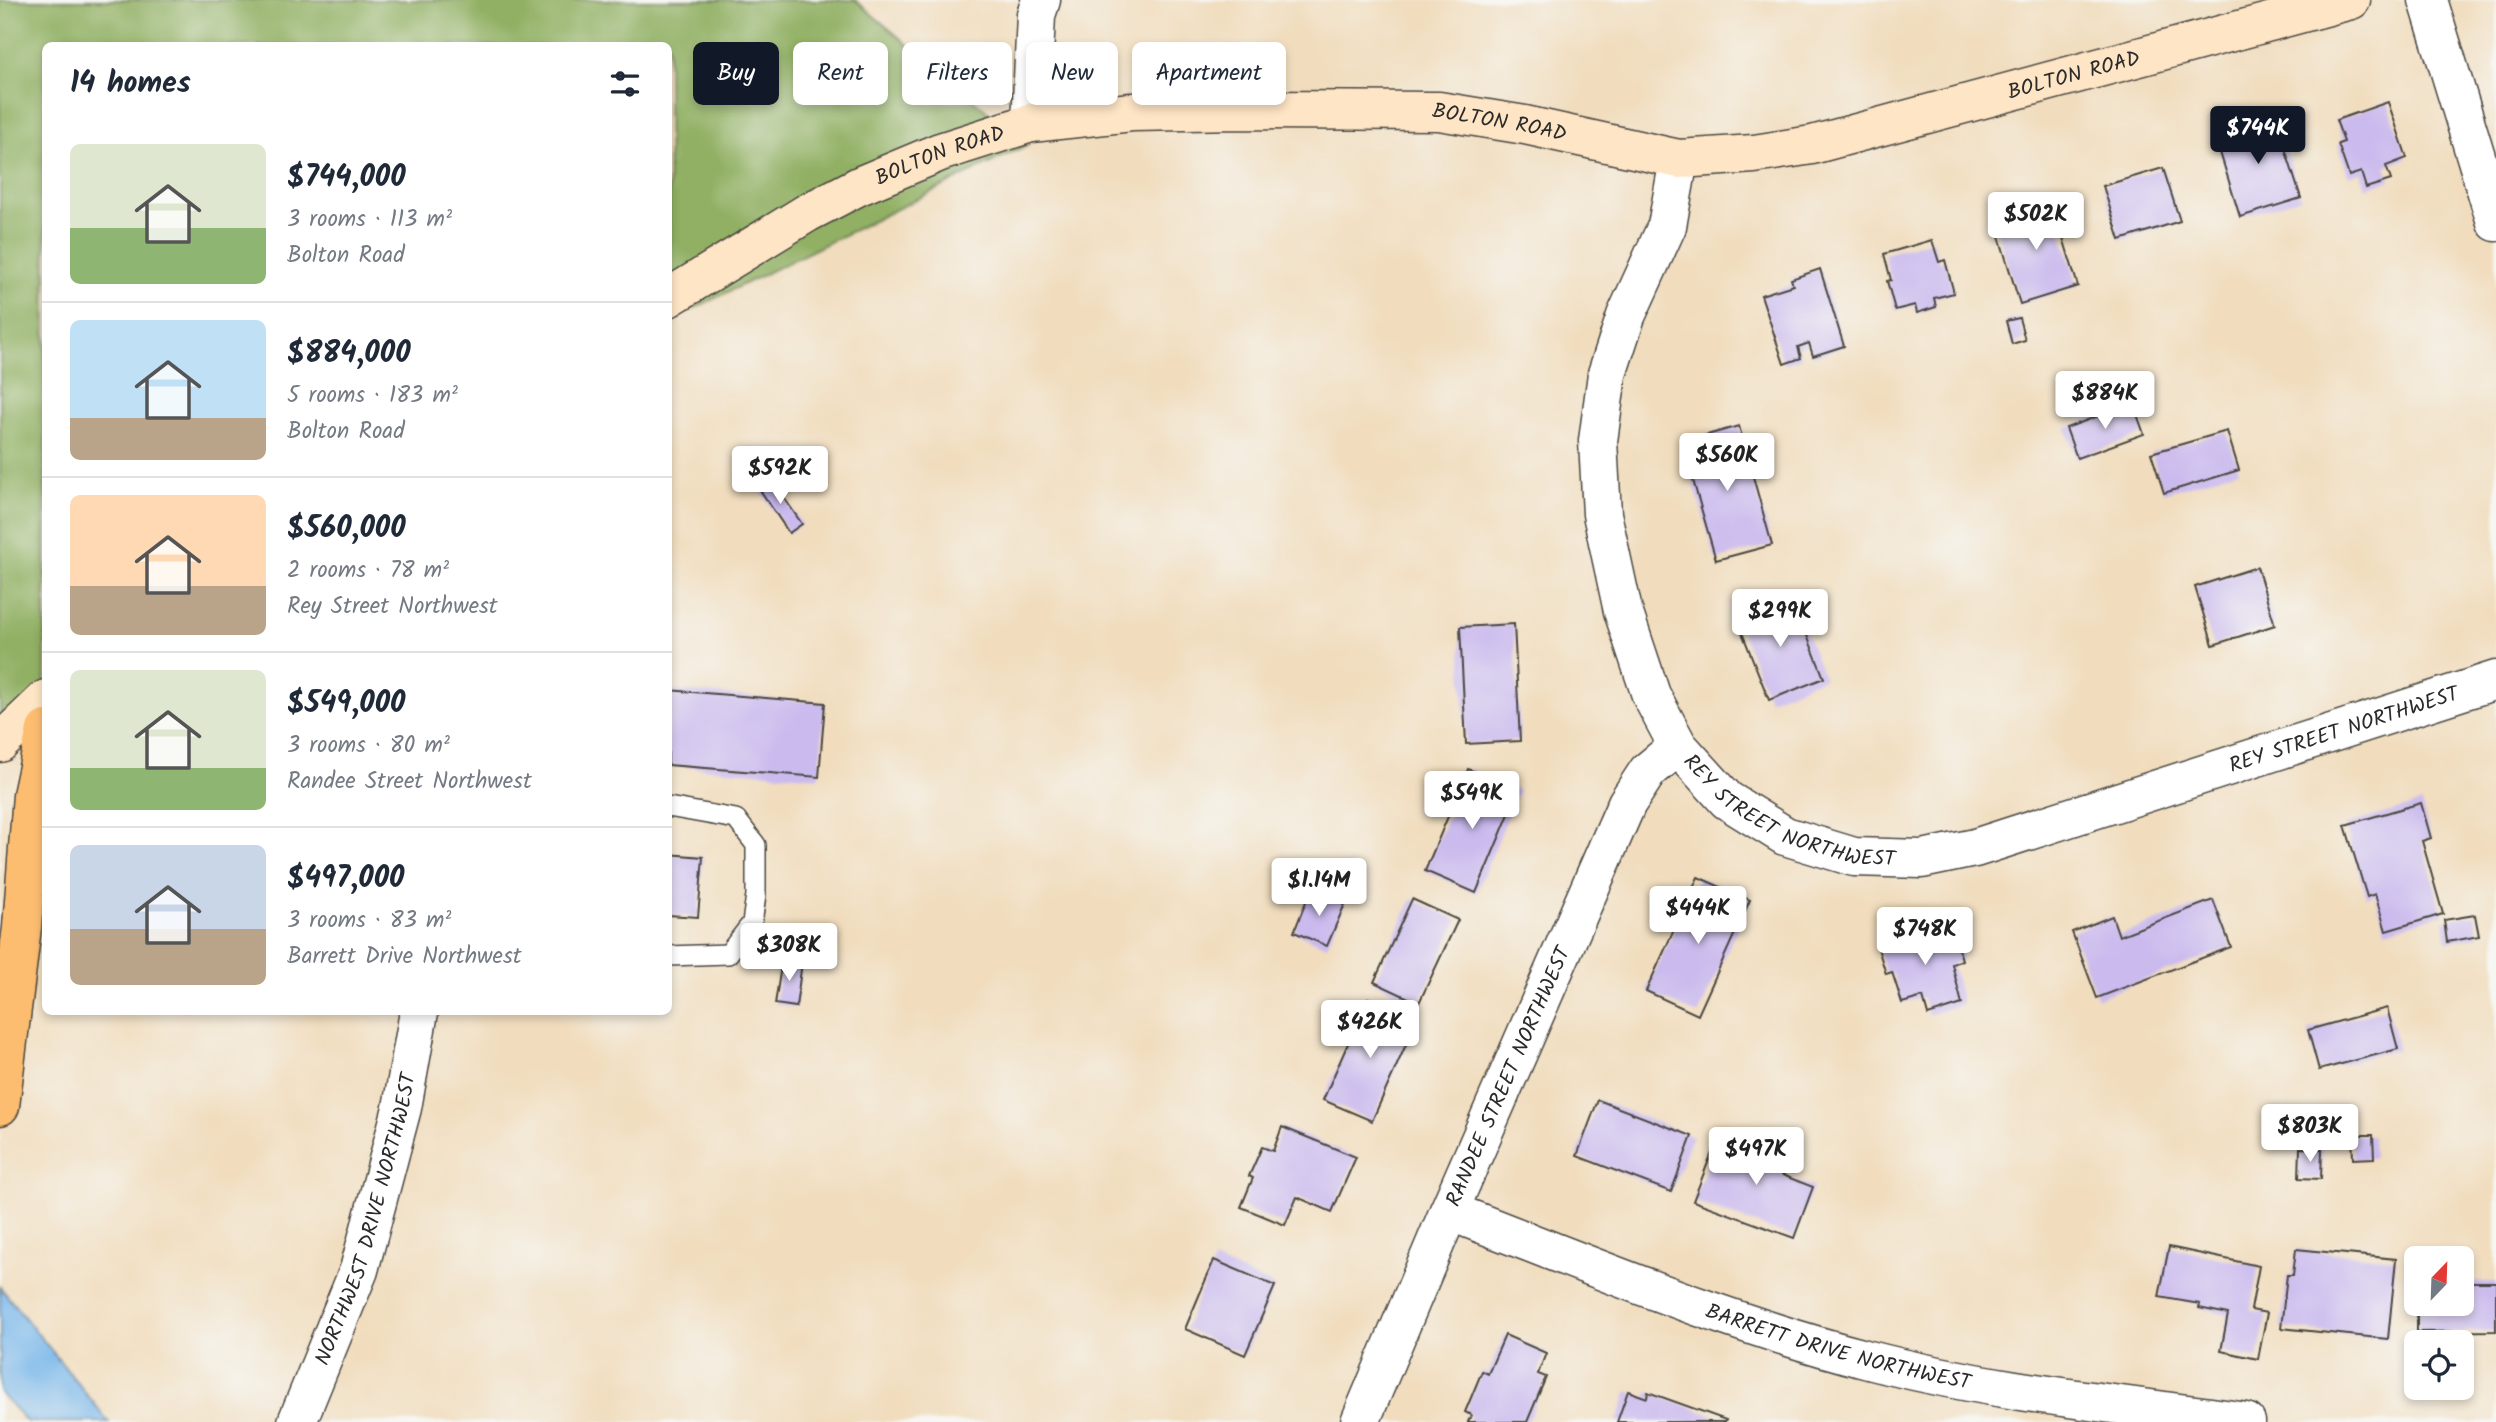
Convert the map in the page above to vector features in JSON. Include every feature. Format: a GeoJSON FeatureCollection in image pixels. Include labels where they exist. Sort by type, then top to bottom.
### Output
{"type":"FeatureCollection","features":[{"type":"Feature","properties":{"kind":"highway"},"geometry":{"type":"LineString","coordinates":[[0,1106],[22,927],[32,795],[42,749]]}},
{"type":"Feature","properties":{"kind":"main road","name":"BOLTON ROAD"},"geometry":{"type":"LineString","coordinates":[[672,296],[807,213],[859,186],[940,152],[1031,123],[1132,112],[1439,111],[1525,125],[1641,153],[1679,159],[1754,154],[1812,145],[2351,0]]}},
{"type":"Feature","properties":{"kind":"main road"},"geometry":{"type":"LineString","coordinates":[[0,743],[42,703]]}},
{"type":"Feature","properties":{"kind":"street"},"geometry":{"type":"LineString","coordinates":[[1031,123],[1037,15],[1041,0]]}},
{"type":"Feature","properties":{"kind":"street"},"geometry":{"type":"LineString","coordinates":[[2428,0],[2496,222]]}},
{"type":"Feature","properties":{"kind":"street","name":"REY STREET NORTHWEST"},"geometry":{"type":"LineString","coordinates":[[1679,159],[1667,226],[1626,316],[1607,374],[1598,440],[1602,514],[1623,611],[1651,695],[1678,746],[1727,800],[1785,836],[1854,857],[1922,859],[1975,848],[2496,680]]}},
{"type":"Feature","properties":{"kind":"street","name":"RANDEE STREET NORTHWEST"},"geometry":{"type":"LineString","coordinates":[[1360,1422],[1448,1210],[1627,803],[1648,771],[1678,746]]}},
{"type":"Feature","properties":{"kind":"street","name":"NORTHWEST DRIVE NORTHWEST"},"geometry":{"type":"LineString","coordinates":[[297,1422],[359,1270],[402,1108],[418,1015]]}},
{"type":"Feature","properties":{"kind":"street","name":"BARRETT DRIVE NORTHWEST"},"geometry":{"type":"LineString","coordinates":[[1448,1210],[1712,1312],[1869,1360],[2013,1390],[2246,1422]]}},
{"type":"Feature","properties":{"kind":"lane"},"geometry":{"type":"LineString","coordinates":[[672,808],[736,818],[756,845],[756,895],[752,923],[728,954],[672,956]]}},
{"type":"Feature","properties":{"kind":"green space"},"geometry":{"type":"Polygon","coordinates":[[[0,0],[855,0],[905,42],[902,42],[902,105],[980,105],[1027,145],[672,320],[672,42],[42,42],[42,697],[0,749],[0,0]]]}},
{"type":"Feature","properties":{"kind":"water"},"geometry":{"type":"Polygon","coordinates":[[[0,1287],[109,1422],[27,1422],[0,1393],[0,1287]]]}},
{"type":"Feature","properties":{"kind":"building"},"geometry":{"type":"Polygon","coordinates":[[[2388,102],[2407,158],[2386,166],[2391,180],[2366,188],[2361,172],[2349,176],[2338,144],[2344,142],[2336,120],[2388,102]]]}},
{"type":"Feature","properties":{"kind":"building"},"geometry":{"type":"Polygon","coordinates":[[[2270,114],[2276,134],[2280,133],[2301,198],[2240,217],[2219,149],[2226,147],[2220,129],[2270,114]]]}},
{"type":"Feature","properties":{"kind":"building"},"geometry":{"type":"Polygon","coordinates":[[[2163,168],[2180,221],[2120,240],[2103,186],[2163,168]]]}},
{"type":"Feature","properties":{"kind":"building"},"geometry":{"type":"Polygon","coordinates":[[[2051,199],[2078,286],[2020,304],[1993,217],[2051,199]]]}},
{"type":"Feature","properties":{"kind":"building"},"geometry":{"type":"Polygon","coordinates":[[[1932,240],[1939,262],[1945,260],[1954,293],[1934,298],[1936,307],[1917,313],[1915,305],[1895,310],[1887,281],[1891,280],[1884,254],[1932,240]]]}},
{"type":"Feature","properties":{"kind":"building"},"geometry":{"type":"Polygon","coordinates":[[[1820,269],[1844,346],[1813,356],[1809,343],[1798,347],[1801,358],[1784,364],[1761,295],[1793,285],[1791,279],[1820,269]]]}},
{"type":"Feature","properties":{"kind":"building"},"geometry":{"type":"Polygon","coordinates":[[[2019,318],[2025,340],[2012,344],[2006,321],[2019,318]]]}},
{"type":"Feature","properties":{"kind":"building"},"geometry":{"type":"Polygon","coordinates":[[[2133,403],[2144,434],[2077,458],[2066,428],[2133,403]]]}},
{"type":"Feature","properties":{"kind":"building"},"geometry":{"type":"Polygon","coordinates":[[[1739,426],[1772,545],[1716,560],[1682,442],[1739,426]]]}},
{"type":"Feature","properties":{"kind":"building"},"geometry":{"type":"Polygon","coordinates":[[[2227,431],[2239,470],[2164,493],[2151,453],[2227,431]]]}},
{"type":"Feature","properties":{"kind":"building"},"geometry":{"type":"Polygon","coordinates":[[[771,479],[802,524],[789,533],[758,487],[771,479]]]}},
{"type":"Feature","properties":{"kind":"building"},"geometry":{"type":"Polygon","coordinates":[[[2257,567],[2275,625],[2213,645],[2195,587],[2257,567]]]}},
{"type":"Feature","properties":{"kind":"building"},"geometry":{"type":"Polygon","coordinates":[[[1792,598],[1824,678],[1769,700],[1737,620],[1792,598]]]}},
{"type":"Feature","properties":{"kind":"building"},"geometry":{"type":"Polygon","coordinates":[[[1514,624],[1520,741],[1466,744],[1460,627],[1514,624]]]}},
{"type":"Feature","properties":{"kind":"building"},"geometry":{"type":"Polygon","coordinates":[[[672,690],[825,703],[819,777],[672,765],[672,690]]]}},
{"type":"Feature","properties":{"kind":"building"},"geometry":{"type":"Polygon","coordinates":[[[1468,769],[1519,790],[1476,893],[1425,871],[1468,769]]]}},
{"type":"Feature","properties":{"kind":"building"},"geometry":{"type":"Polygon","coordinates":[[[2421,803],[2431,838],[2422,841],[2443,914],[2386,931],[2375,894],[2367,897],[2345,825],[2421,803]]]}},
{"type":"Feature","properties":{"kind":"building"},"geometry":{"type":"Polygon","coordinates":[[[672,854],[703,857],[698,917],[672,915],[672,854]]]}},
{"type":"Feature","properties":{"kind":"building"},"geometry":{"type":"Polygon","coordinates":[[[1698,877],[1750,900],[1698,1015],[1646,991],[1698,877]]]}},
{"type":"Feature","properties":{"kind":"building"},"geometry":{"type":"Polygon","coordinates":[[[1311,889],[1345,904],[1327,946],[1294,932],[1311,889]]]}},
{"type":"Feature","properties":{"kind":"building"},"geometry":{"type":"Polygon","coordinates":[[[1412,899],[1458,920],[1419,1003],[1374,982],[1412,899]]]}},
{"type":"Feature","properties":{"kind":"building"},"geometry":{"type":"Polygon","coordinates":[[[2213,900],[2231,947],[2097,998],[2072,932],[2112,916],[2119,936],[2213,900]]]}},
{"type":"Feature","properties":{"kind":"building"},"geometry":{"type":"Polygon","coordinates":[[[2475,915],[2479,936],[2447,942],[2444,920],[2475,915]]]}},
{"type":"Feature","properties":{"kind":"building"},"geometry":{"type":"Polygon","coordinates":[[[1951,923],[1962,960],[1952,964],[1962,1004],[1928,1015],[1923,997],[1902,1003],[1892,972],[1886,974],[1877,945],[1951,923]]]}},
{"type":"Feature","properties":{"kind":"building"},"geometry":{"type":"Polygon","coordinates":[[[782,960],[802,962],[796,1007],[775,1004],[782,960]]]}},
{"type":"Feature","properties":{"kind":"building"},"geometry":{"type":"Polygon","coordinates":[[[1368,998],[1417,1020],[1372,1121],[1323,1100],[1368,998]]]}},
{"type":"Feature","properties":{"kind":"building"},"geometry":{"type":"Polygon","coordinates":[[[2387,1008],[2398,1049],[2319,1070],[2308,1030],[2387,1008]]]}},
{"type":"Feature","properties":{"kind":"building"},"geometry":{"type":"Polygon","coordinates":[[[1598,1100],[1692,1136],[1671,1192],[1577,1156],[1598,1100]]]}},
{"type":"Feature","properties":{"kind":"building"},"geometry":{"type":"Polygon","coordinates":[[[1282,1127],[1356,1157],[1332,1212],[1297,1197],[1285,1225],[1241,1207],[1253,1178],[1249,1176],[1262,1147],[1273,1151],[1282,1127]]]}},
{"type":"Feature","properties":{"kind":"building"},"geometry":{"type":"Polygon","coordinates":[[[1756,1131],[1793,1145],[1782,1175],[1813,1187],[1794,1238],[1693,1201],[1713,1150],[1745,1162],[1756,1131]]]}},
{"type":"Feature","properties":{"kind":"building"},"geometry":{"type":"Polygon","coordinates":[[[2352,1135],[2373,1135],[2374,1158],[2353,1159],[2352,1135]]]}},
{"type":"Feature","properties":{"kind":"building"},"geometry":{"type":"Polygon","coordinates":[[[2300,1148],[2322,1149],[2321,1179],[2299,1178],[2300,1148]]]}},
{"type":"Feature","properties":{"kind":"building"},"geometry":{"type":"Polygon","coordinates":[[[2169,1247],[2259,1266],[2251,1310],[2267,1313],[2258,1359],[2221,1351],[2228,1314],[2199,1308],[2200,1304],[2159,1297],[2169,1247]]]}},
{"type":"Feature","properties":{"kind":"building"},"geometry":{"type":"Polygon","coordinates":[[[2296,1249],[2396,1259],[2388,1339],[2281,1328],[2287,1275],[2293,1275],[2296,1249]]]}},
{"type":"Feature","properties":{"kind":"building"},"geometry":{"type":"Polygon","coordinates":[[[1214,1260],[1275,1286],[1245,1355],[1185,1329],[1214,1260]]]}},
{"type":"Feature","properties":{"kind":"building"},"geometry":{"type":"Polygon","coordinates":[[[2474,1282],[2496,1282],[2496,1331],[2417,1330],[2417,1316],[2474,1316],[2474,1282]]]}},
{"type":"Feature","properties":{"kind":"building"},"geometry":{"type":"Polygon","coordinates":[[[1505,1335],[1546,1353],[1538,1374],[1546,1377],[1527,1422],[1468,1422],[1471,1415],[1465,1412],[1482,1371],[1488,1374],[1505,1335]]]}},
{"type":"Feature","properties":{"kind":"building"},"geometry":{"type":"Polygon","coordinates":[[[1628,1391],[1647,1398],[1648,1392],[1726,1420],[1617,1422],[1628,1391]]]}}]}
